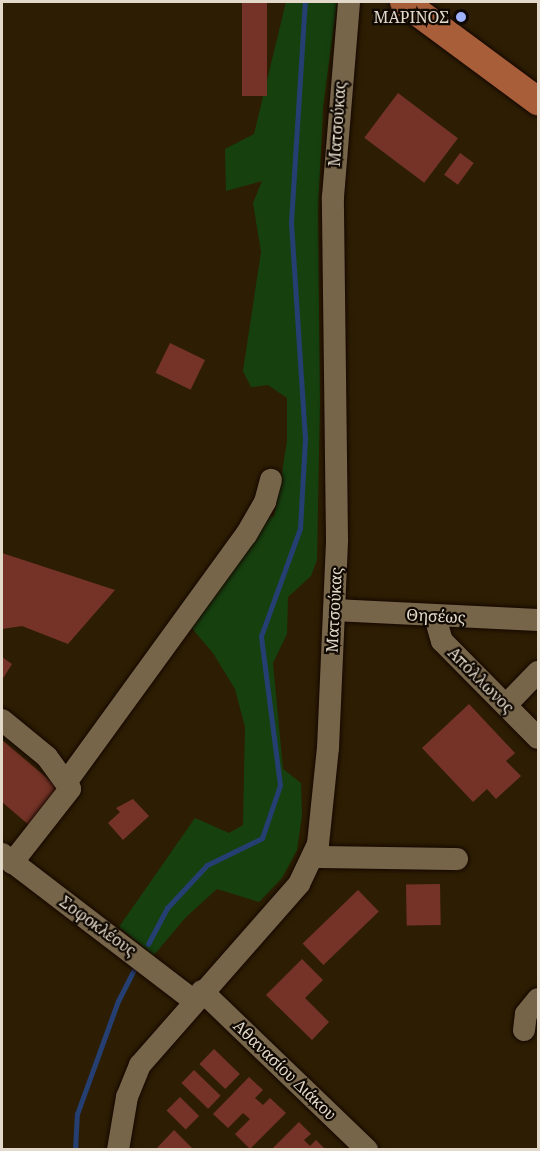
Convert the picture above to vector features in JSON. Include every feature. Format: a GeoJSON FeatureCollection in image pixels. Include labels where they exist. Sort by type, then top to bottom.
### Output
{"type":"FeatureCollection","features":[{"type":"Feature","properties":{"kind":"main road"},"geometry":{"type":"LineString","coordinates":[[404,2],[538,101]]}},
{"type":"Feature","properties":{"kind":"street","name":"Ματσούκας"},"geometry":{"type":"LineString","coordinates":[[118,1149],[134,1075],[198,996],[299,884],[315,857],[324,796],[334,610],[338,495],[333,197],[349,2]]}},
{"type":"Feature","properties":{"kind":"street"},"geometry":{"type":"LineString","coordinates":[[67,781],[246,535],[265,502],[271,480]]}},
{"type":"Feature","properties":{"kind":"street","name":"Θησέως"},"geometry":{"type":"LineString","coordinates":[[334,610],[435,617],[538,620]]}},
{"type":"Feature","properties":{"kind":"street","name":"Απόλλωνος"},"geometry":{"type":"LineString","coordinates":[[435,617],[442,641],[538,738]]}},
{"type":"Feature","properties":{"kind":"street"},"geometry":{"type":"LineString","coordinates":[[506,705],[538,672]]}},
{"type":"Feature","properties":{"kind":"street"},"geometry":{"type":"LineString","coordinates":[[2,720],[47,757],[67,781],[70,789],[64,801],[7,858]]}},
{"type":"Feature","properties":{"kind":"street"},"geometry":{"type":"LineString","coordinates":[[315,857],[457,859]]}},
{"type":"Feature","properties":{"kind":"street","name":"Σοφοκλέους"},"geometry":{"type":"LineString","coordinates":[[7,858],[198,996]]}},
{"type":"Feature","properties":{"kind":"street","name":"Αθανασίου Διάκου"},"geometry":{"type":"LineString","coordinates":[[198,996],[367,1149]]}},
{"type":"Feature","properties":{"kind":"street"},"geometry":{"type":"LineString","coordinates":[[524,1030],[526,1014],[538,999]]}},
{"type":"Feature","properties":{"kind":"green space"},"geometry":{"type":"Polygon","coordinates":[[[286,2],[337,2],[323,107],[318,212],[320,402],[317,560],[311,576],[288,597],[287,634],[273,663],[283,769],[301,783],[302,815],[297,850],[282,878],[259,902],[217,889],[186,917],[154,955],[119,927],[195,818],[229,833],[243,825],[245,727],[235,689],[213,653],[189,625],[261,521],[274,516],[287,441],[287,398],[268,385],[251,387],[243,371],[261,252],[253,203],[262,181],[226,191],[225,149],[254,134],[286,2]]]}},
{"type":"Feature","properties":{"kind":"building"},"geometry":{"type":"Polygon","coordinates":[[[242,2],[267,2],[267,96],[242,96],[242,2]]]}},
{"type":"Feature","properties":{"kind":"building"},"geometry":{"type":"Polygon","coordinates":[[[398,93],[458,138],[424,183],[364,138],[398,93]]]}},
{"type":"Feature","properties":{"kind":"building"},"geometry":{"type":"Polygon","coordinates":[[[460,153],[474,163],[458,185],[444,175],[460,153]]]}},
{"type":"Feature","properties":{"kind":"building"},"geometry":{"type":"Polygon","coordinates":[[[170,343],[205,360],[191,390],[156,373],[170,343]]]}},
{"type":"Feature","properties":{"kind":"building"},"geometry":{"type":"Polygon","coordinates":[[[2,553],[115,590],[68,644],[22,626],[2,629],[2,553]]]}},
{"type":"Feature","properties":{"kind":"building"},"geometry":{"type":"Polygon","coordinates":[[[2,657],[12,664],[2,680],[2,657]]]}},
{"type":"Feature","properties":{"kind":"building"},"geometry":{"type":"Polygon","coordinates":[[[469,704],[515,753],[506,761],[521,776],[496,799],[487,789],[473,802],[422,748],[469,704]]]}},
{"type":"Feature","properties":{"kind":"building"},"geometry":{"type":"Polygon","coordinates":[[[2,740],[60,789],[30,826],[2,802],[2,740]]]}},
{"type":"Feature","properties":{"kind":"building"},"geometry":{"type":"Polygon","coordinates":[[[133,799],[149,816],[123,840],[108,823],[120,812],[116,808],[133,799]]]}},
{"type":"Feature","properties":{"kind":"building"},"geometry":{"type":"Polygon","coordinates":[[[440,884],[441,925],[407,926],[406,885],[440,884]]]}},
{"type":"Feature","properties":{"kind":"building"},"geometry":{"type":"Polygon","coordinates":[[[358,890],[379,912],[323,965],[303,943],[358,890]]]}},
{"type":"Feature","properties":{"kind":"building"},"geometry":{"type":"Polygon","coordinates":[[[302,959],[323,980],[305,998],[329,1022],[312,1040],[266,995],[302,959]]]}},
{"type":"Feature","properties":{"kind":"building"},"geometry":{"type":"Polygon","coordinates":[[[214,1049],[240,1074],[225,1089],[199,1064],[214,1049]]]}},
{"type":"Feature","properties":{"kind":"building"},"geometry":{"type":"Polygon","coordinates":[[[194,1070],[221,1096],[208,1109],[181,1083],[194,1070]]]}},
{"type":"Feature","properties":{"kind":"building"},"geometry":{"type":"Polygon","coordinates":[[[249,1077],[263,1090],[255,1098],[263,1105],[270,1098],[286,1113],[250,1149],[235,1134],[250,1119],[243,1113],[228,1128],[213,1114],[249,1077]]]}},
{"type":"Feature","properties":{"kind":"building"},"geometry":{"type":"Polygon","coordinates":[[[180,1097],[199,1116],[186,1130],[167,1110],[180,1097]]]}},
{"type":"Feature","properties":{"kind":"building"},"geometry":{"type":"Polygon","coordinates":[[[299,1122],[311,1134],[304,1140],[310,1146],[316,1140],[326,1150],[271,1150],[299,1122]]]}},
{"type":"Feature","properties":{"kind":"building"},"geometry":{"type":"Polygon","coordinates":[[[174,1130],[194,1150],[155,1150],[174,1130]]]}},
{"type":"Feature","properties":{"kind":"waterway"},"geometry":{"type":"LineString","coordinates":[[148,944],[167,908],[207,865],[262,838],[280,785],[261,636],[300,528],[305,439],[291,222],[305,2]]}},
{"type":"Feature","properties":{"kind":"waterway"},"geometry":{"type":"LineString","coordinates":[[75,1150],[77,1114],[118,1001],[133,971]]}},
{"type":"Feature","properties":{"kind":"place","name":"ΜΑΡΙΝΟΣ"},"geometry":{"type":"Point","coordinates":[461,17]}}]}
